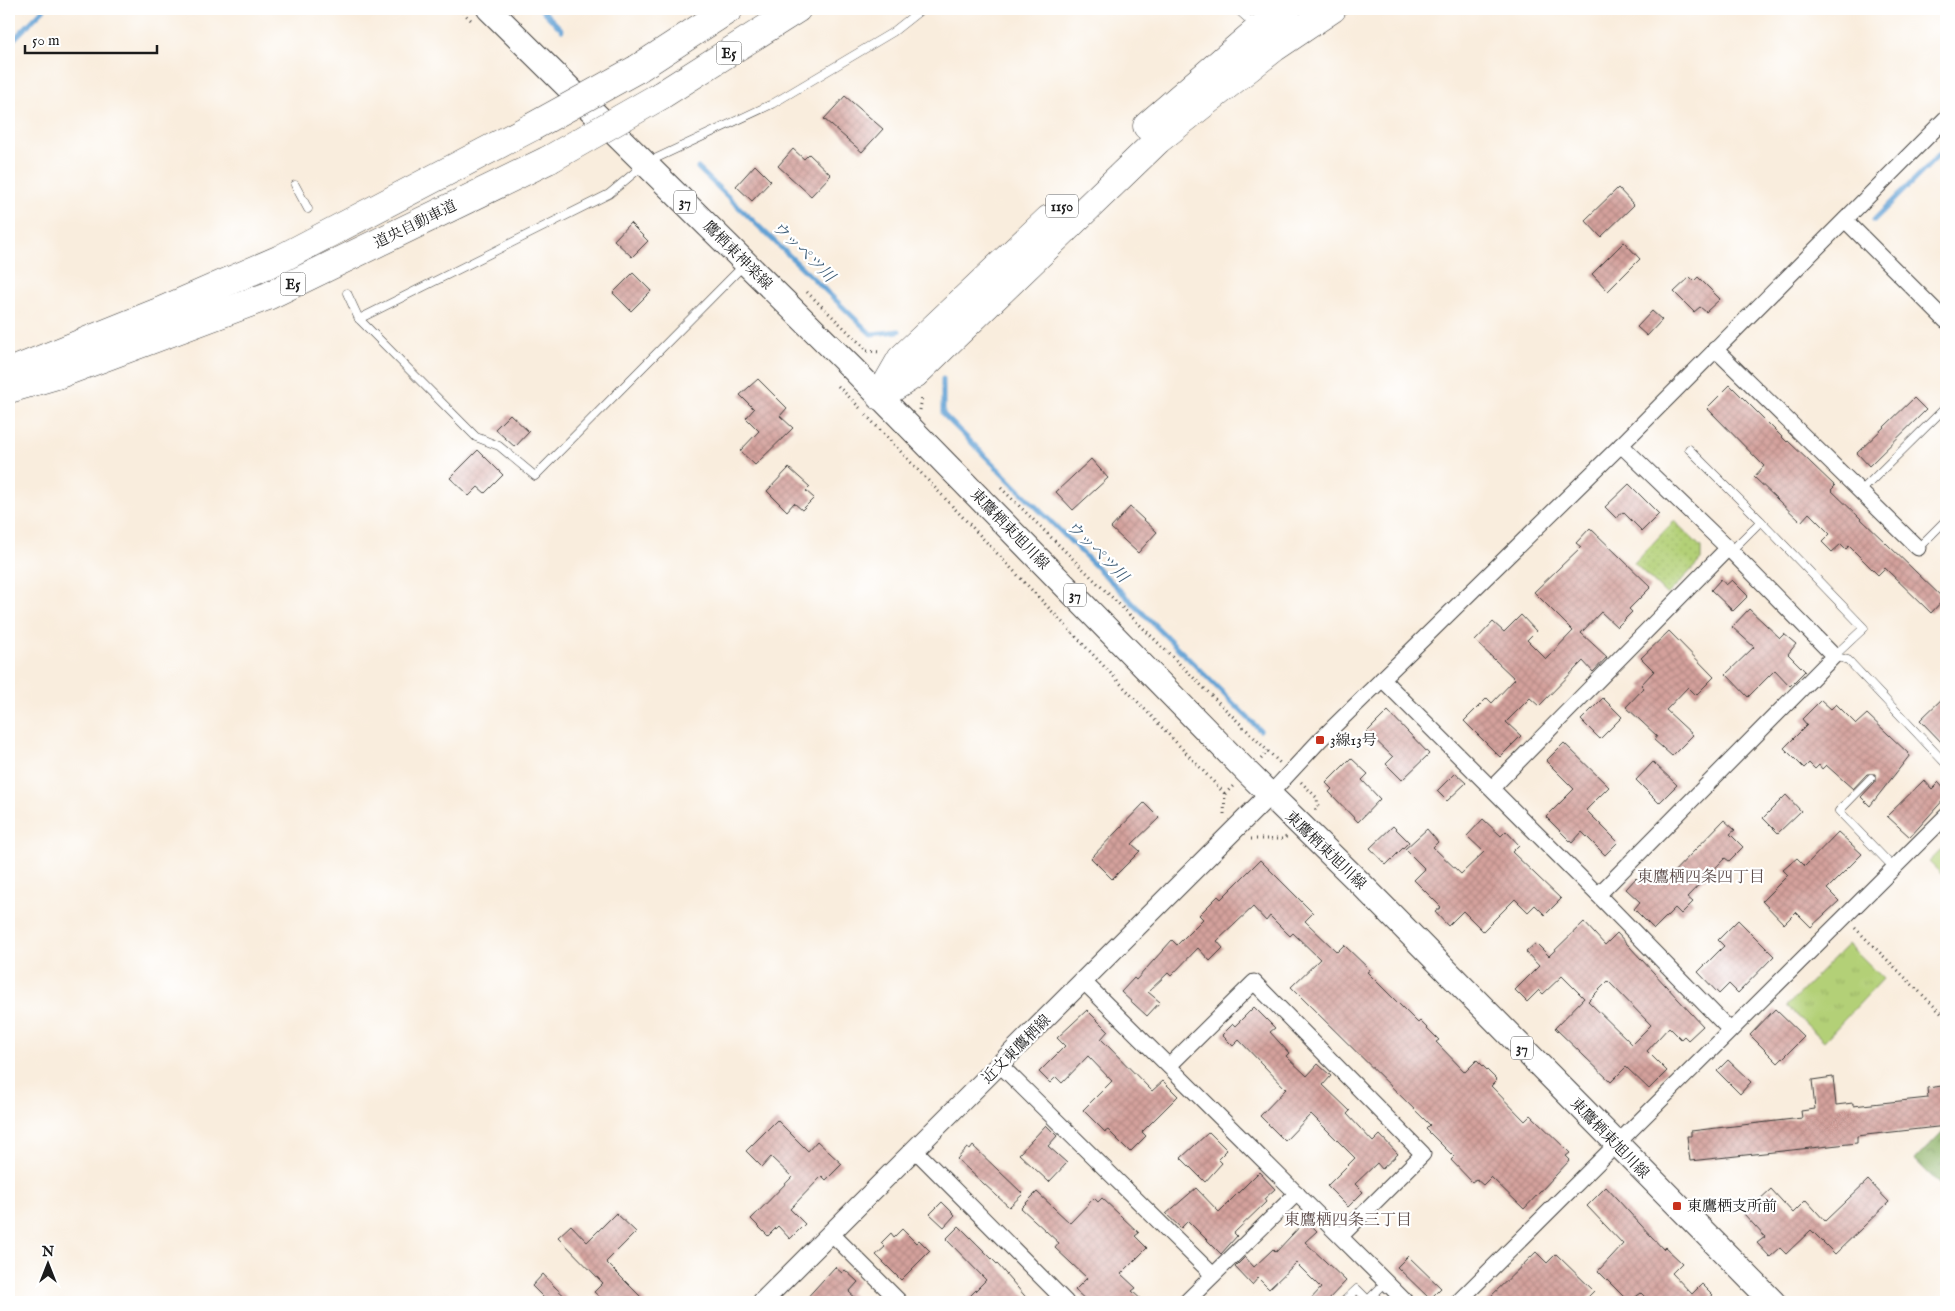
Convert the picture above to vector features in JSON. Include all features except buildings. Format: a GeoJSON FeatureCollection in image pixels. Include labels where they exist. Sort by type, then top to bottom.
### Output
{"type":"FeatureCollection","features":[{"type":"Feature","properties":{"kind":"highway"},"geometry":{"type":"LineString","coordinates":[[637,69],[718,9]]}},
{"type":"Feature","properties":{"kind":"highway","name":"道央自動車道"},"geometry":{"type":"LineString","coordinates":[[9,373],[156,313],[280,259],[532,127],[637,69],[729,9]]}},
{"type":"Feature","properties":{"kind":"highway","name":"道央自動車道"},"geometry":{"type":"LineString","coordinates":[[9,389],[60,374],[268,296],[550,159],[660,96],[797,9]]}},
{"type":"Feature","properties":{"kind":"highway","name":"1150"},"geometry":{"type":"LineString","coordinates":[[880,396],[901,359],[1146,127],[1259,29],[1287,9]]}},
{"type":"Feature","properties":{"kind":"highway","name":"1150"},"geometry":{"type":"LineString","coordinates":[[880,396],[916,374],[1158,140],[1274,48],[1332,9]]}},
{"type":"Feature","properties":{"kind":"main road","name":"鷹栖東神楽線"},"geometry":{"type":"LineString","coordinates":[[481,16],[646,163],[880,396]]}},
{"type":"Feature","properties":{"kind":"main road","name":"東鷹栖東旭川線"},"geometry":{"type":"LineString","coordinates":[[880,396],[1269,794],[1362,885],[1773,1302]]}},
{"type":"Feature","properties":{"kind":"street"},"geometry":{"type":"LineString","coordinates":[[1269,794],[1382,679],[1621,445],[1946,118]]}},
{"type":"Feature","properties":{"kind":"street"},"geometry":{"type":"LineString","coordinates":[[1845,220],[1946,321]]}},
{"type":"Feature","properties":{"kind":"street"},"geometry":{"type":"LineString","coordinates":[[1715,349],[1918,548]]}},
{"type":"Feature","properties":{"kind":"street"},"geometry":{"type":"LineString","coordinates":[[1598,895],[1834,656],[1730,549],[1621,445]]}},
{"type":"Feature","properties":{"kind":"street"},"geometry":{"type":"LineString","coordinates":[[1492,788],[1730,549]]}},
{"type":"Feature","properties":{"kind":"street"},"geometry":{"type":"LineString","coordinates":[[1382,679],[1730,1030]]}},
{"type":"Feature","properties":{"kind":"street","name":"近文東鷹栖線"},"geometry":{"type":"LineString","coordinates":[[762,1302],[1269,794]]}},
{"type":"Feature","properties":{"kind":"street"},"geometry":{"type":"LineString","coordinates":[[1458,1302],[1946,816]]}},
{"type":"Feature","properties":{"kind":"street"},"geometry":{"type":"LineString","coordinates":[[1082,981],[1406,1302]]}},
{"type":"Feature","properties":{"kind":"street"},"geometry":{"type":"LineString","coordinates":[[1169,1066],[1254,982],[1423,1154],[1341,1236]]}},
{"type":"Feature","properties":{"kind":"street"},"geometry":{"type":"LineString","coordinates":[[1000,1065],[1213,1275]]}},
{"type":"Feature","properties":{"kind":"street"},"geometry":{"type":"LineString","coordinates":[[915,1150],[1066,1302]]}},
{"type":"Feature","properties":{"kind":"street"},"geometry":{"type":"LineString","coordinates":[[1186,1302],[1297,1193]]}},
{"type":"Feature","properties":{"kind":"street"},"geometry":{"type":"LineString","coordinates":[[830,1232],[900,1302]]}},
{"type":"Feature","properties":{"kind":"lane"},"geometry":{"type":"LineString","coordinates":[[359,319],[609,194],[646,163],[772,104],[893,32],[922,9]]}},
{"type":"Feature","properties":{"kind":"lane"},"geometry":{"type":"LineString","coordinates":[[1237,9],[1259,29]]}},
{"type":"Feature","properties":{"kind":"lane"},"geometry":{"type":"LineString","coordinates":[[295,185],[308,209]]}},
{"type":"Feature","properties":{"kind":"lane"},"geometry":{"type":"LineString","coordinates":[[347,294],[359,319],[476,437],[499,446],[535,476],[746,263]]}},
{"type":"Feature","properties":{"kind":"lane"},"geometry":{"type":"LineString","coordinates":[[1860,492],[1946,407]]}},
{"type":"Feature","properties":{"kind":"lane"},"geometry":{"type":"LineString","coordinates":[[1689,449],[1864,628],[1834,656]]}},
{"type":"Feature","properties":{"kind":"lane"},"geometry":{"type":"LineString","coordinates":[[1918,548],[1946,520]]}},
{"type":"Feature","properties":{"kind":"lane"},"geometry":{"type":"LineString","coordinates":[[1730,549],[1761,521]]}},
{"type":"Feature","properties":{"kind":"lane"},"geometry":{"type":"LineString","coordinates":[[1834,656],[1848,660],[1946,764]]}},
{"type":"Feature","properties":{"kind":"lane"},"geometry":{"type":"LineString","coordinates":[[1871,778],[1839,811],[1894,868]]}},
{"type":"Feature","properties":{"kind":"lane"},"geometry":{"type":"LineString","coordinates":[[1343,1302],[1357,1289],[1369,1301],[1386,1282]]}},
{"type":"Feature","properties":{"kind":"path"},"geometry":{"type":"LineString","coordinates":[[459,9],[481,16]]}},
{"type":"Feature","properties":{"kind":"path"},"geometry":{"type":"LineString","coordinates":[[832,380],[1225,794]]}},
{"type":"Feature","properties":{"kind":"path"},"geometry":{"type":"LineString","coordinates":[[920,409],[928,416]]}},
{"type":"Feature","properties":{"kind":"path"},"geometry":{"type":"LineString","coordinates":[[998,486],[1268,751]]}},
{"type":"Feature","properties":{"kind":"path"},"geometry":{"type":"LineString","coordinates":[[1844,917],[1946,1018]]}},
{"type":"Feature","properties":{"kind":"green space"},"geometry":{"type":"Polygon","coordinates":[[[1674,521],[1701,547],[1701,560],[1667,595],[1634,563],[1674,521]]]}},
{"type":"Feature","properties":{"kind":"green space"},"geometry":{"type":"Polygon","coordinates":[[[1946,845],[1946,879],[1929,862],[1946,845]]]}},
{"type":"Feature","properties":{"kind":"green space"},"geometry":{"type":"Polygon","coordinates":[[[1848,944],[1883,979],[1824,1041],[1787,1006],[1848,944]]]}},
{"type":"Feature","properties":{"kind":"green space"},"geometry":{"type":"Polygon","coordinates":[[[1946,1128],[1946,1191],[1915,1160],[1946,1128]]]}},
{"type":"Feature","properties":{"kind":"waterway","name":"ウッペツ川"},"geometry":{"type":"LineString","coordinates":[[9,44],[44,9]]}},
{"type":"Feature","properties":{"kind":"waterway","name":"ウッペツ川"},"geometry":{"type":"LineString","coordinates":[[541,9],[562,30]]}},
{"type":"Feature","properties":{"kind":"waterway","name":"ウッペツ川"},"geometry":{"type":"LineString","coordinates":[[1874,220],[1946,148]]}},
{"type":"Feature","properties":{"kind":"waterway","name":"ウッペツ川"},"geometry":{"type":"LineString","coordinates":[[698,168],[871,334],[899,331]]}},
{"type":"Feature","properties":{"kind":"waterway","name":"ウッペツ川"},"geometry":{"type":"LineString","coordinates":[[943,379],[943,414],[1260,730]]}},
{"type":"Feature","properties":{"kind":"place","name":"3線13号"},"geometry":{"type":"Point","coordinates":[1320,740]}},
{"type":"Feature","properties":{"kind":"place","name":"東鷹栖支所前"},"geometry":{"type":"Point","coordinates":[1677,1206]}},
{"type":"Feature","properties":{"kind":"district","name":"東鷹栖四条四丁目"},"geometry":{"type":"Point","coordinates":[1701,876]}},
{"type":"Feature","properties":{"kind":"district","name":"東鷹栖四条三丁目"},"geometry":{"type":"Point","coordinates":[1348,1219]}}]}
